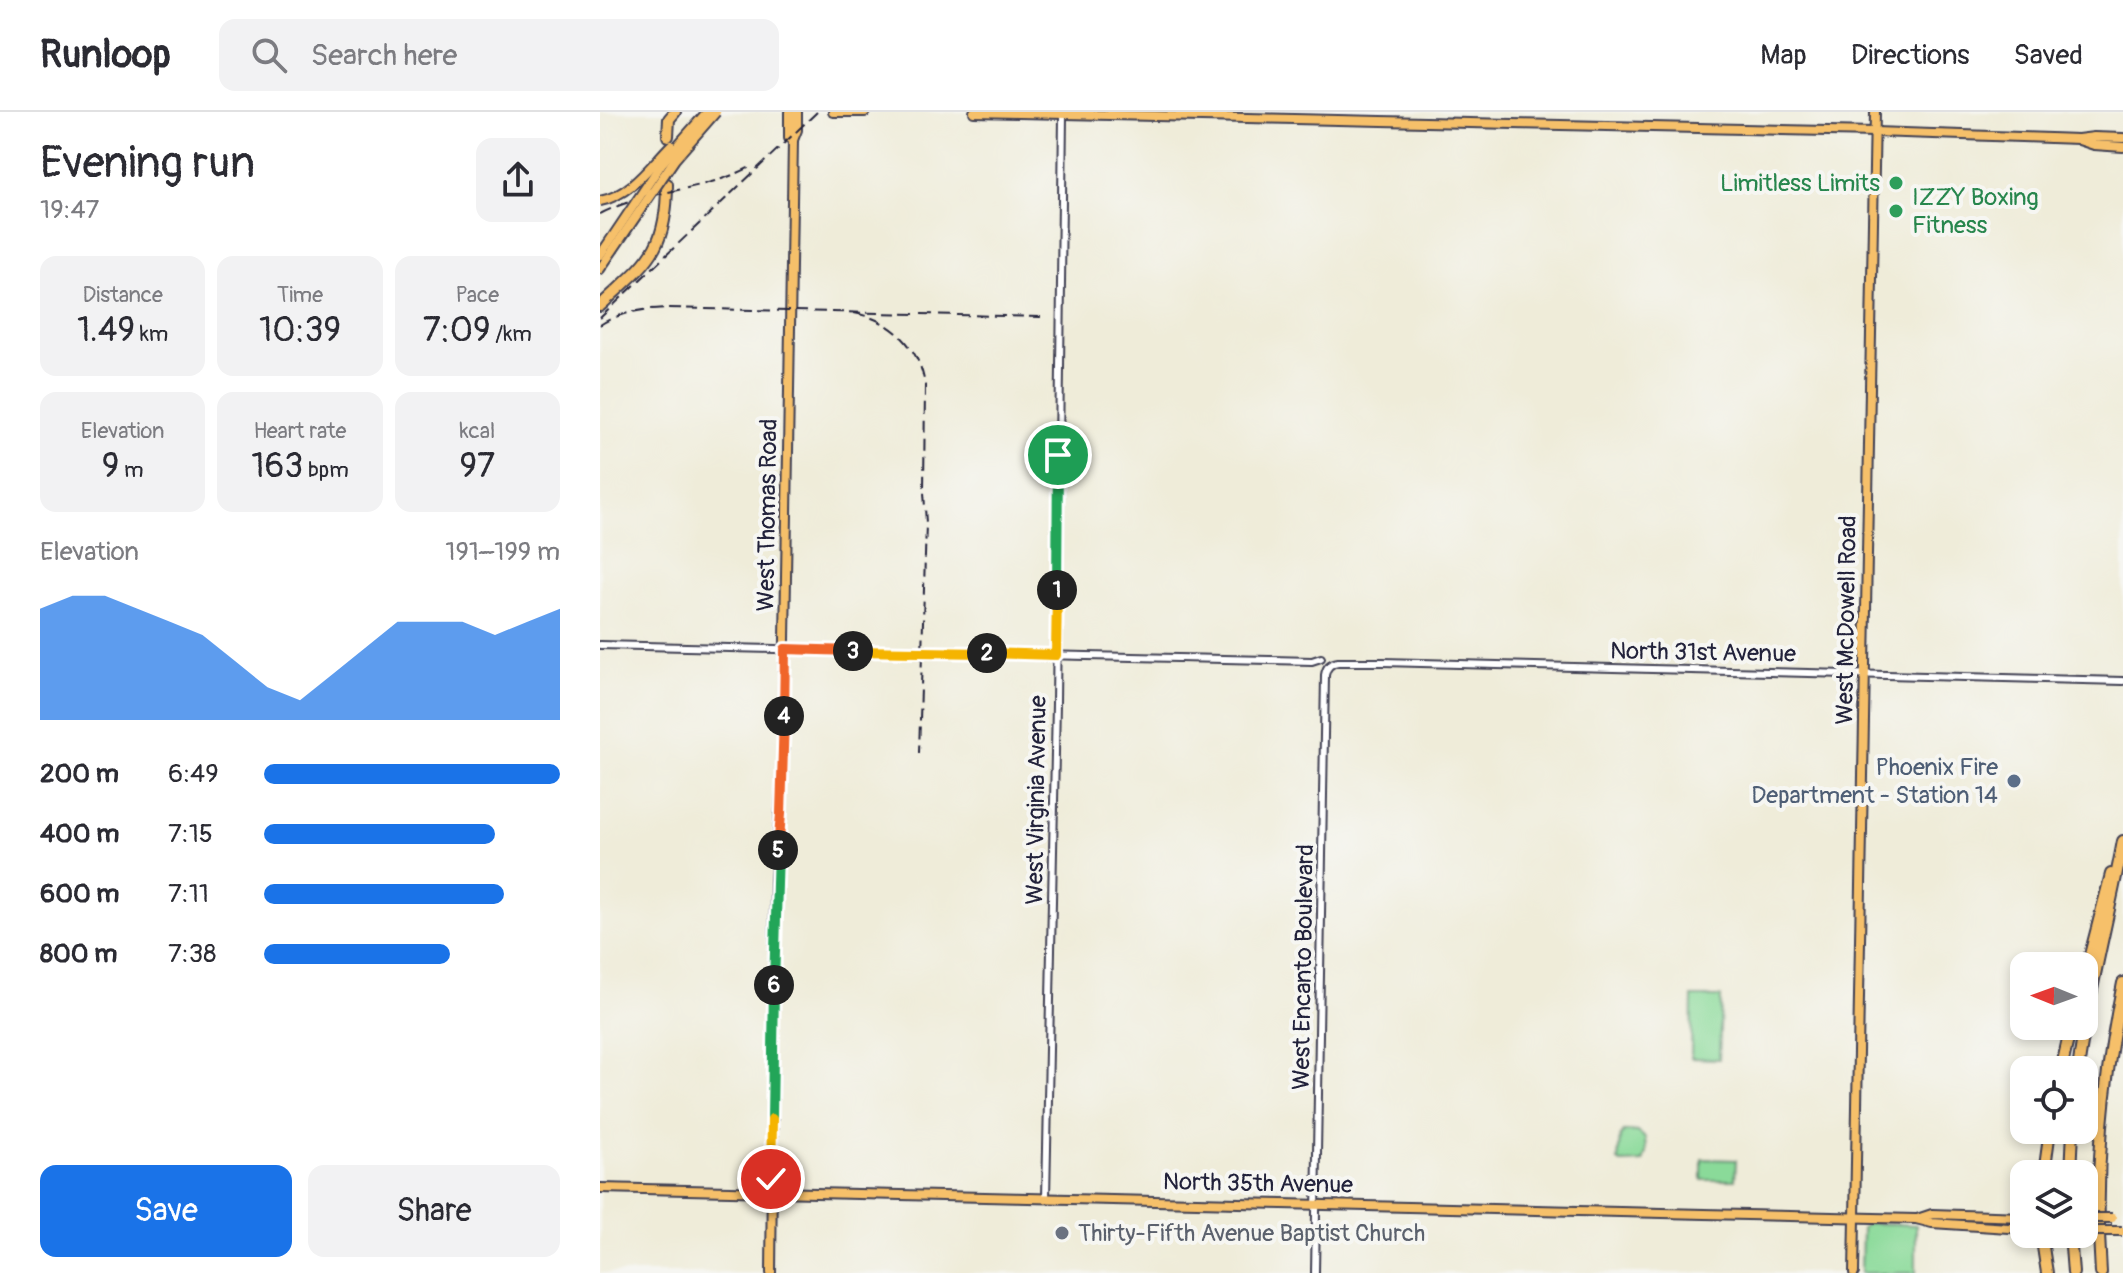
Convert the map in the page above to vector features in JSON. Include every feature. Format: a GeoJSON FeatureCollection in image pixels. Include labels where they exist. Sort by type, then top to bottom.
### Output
{"type":"FeatureCollection","features":[{"type":"Feature","properties":{"kind":"highway"},"geometry":{"type":"LineString","coordinates":[[668,136],[669,119],[675,112]]}},
{"type":"Feature","properties":{"kind":"highway"},"geometry":{"type":"LineString","coordinates":[[600,306],[657,246],[666,217],[667,184]]}},
{"type":"Feature","properties":{"kind":"highway"},"geometry":{"type":"LineString","coordinates":[[2091,952],[2123,834]]}},
{"type":"Feature","properties":{"kind":"highway"},"geometry":{"type":"LineString","coordinates":[[2080,1056],[2123,841]]}},
{"type":"Feature","properties":{"kind":"highway"},"geometry":{"type":"LineString","coordinates":[[2101,1273],[2099,1141],[2110,1049],[2123,983]]}},
{"type":"Feature","properties":{"kind":"highway"},"geometry":{"type":"LineString","coordinates":[[2043,1248],[2047,1273]]}},
{"type":"Feature","properties":{"kind":"highway"},"geometry":{"type":"LineString","coordinates":[[2071,1248],[2073,1273]]}},
{"type":"Feature","properties":{"kind":"main road"},"geometry":{"type":"LineString","coordinates":[[600,201],[618,196],[630,187],[704,112]]}},
{"type":"Feature","properties":{"kind":"main road"},"geometry":{"type":"LineString","coordinates":[[600,269],[606,251],[662,163],[704,112]]}},
{"type":"Feature","properties":{"kind":"main road"},"geometry":{"type":"LineString","coordinates":[[606,251],[670,166],[716,112]]}},
{"type":"Feature","properties":{"kind":"main road","name":"West Thomas Road"},"geometry":{"type":"LineString","coordinates":[[789,112],[789,138],[793,140]]}},
{"type":"Feature","properties":{"kind":"main road","name":"West Thomas Road"},"geometry":{"type":"LineString","coordinates":[[771,1273],[775,880],[781,814],[793,140],[797,130],[797,112]]}},
{"type":"Feature","properties":{"kind":"main road"},"geometry":{"type":"LineString","coordinates":[[833,112],[865,112]]}},
{"type":"Feature","properties":{"kind":"main road"},"geometry":{"type":"LineString","coordinates":[[974,112],[2123,138]]}},
{"type":"Feature","properties":{"kind":"main road","name":"West McDowell Road"},"geometry":{"type":"LineString","coordinates":[[1854,1273],[1875,112]]}},
{"type":"Feature","properties":{"kind":"main road"},"geometry":{"type":"LineString","coordinates":[[2078,139],[2094,145],[2123,147]]}},
{"type":"Feature","properties":{"kind":"main road","name":"North 35th Avenue"},"geometry":{"type":"LineString","coordinates":[[600,1188],[1856,1217],[2010,1228]]}},
{"type":"Feature","properties":{"kind":"main road","name":"North 35th Avenue"},"geometry":{"type":"LineString","coordinates":[[1916,1219],[1932,1214],[2010,1217]]}},
{"type":"Feature","properties":{"kind":"main road"},"geometry":{"type":"LineString","coordinates":[[2098,1218],[2121,1218]]}},
{"type":"Feature","properties":{"kind":"main road"},"geometry":{"type":"LineString","coordinates":[[2098,1231],[2123,1231]]}},
{"type":"Feature","properties":{"kind":"street","name":"West Virginia Avenue"},"geometry":{"type":"LineString","coordinates":[[1046,1198],[1063,115]]}},
{"type":"Feature","properties":{"kind":"street"},"geometry":{"type":"LineString","coordinates":[[600,645],[1312,661],[1321,658]]}},
{"type":"Feature","properties":{"kind":"street","name":"North 31st Avenue"},"geometry":{"type":"LineString","coordinates":[[1331,664],[1341,661],[2122,681]]}},
{"type":"Feature","properties":{"kind":"street","name":"West Encanto Boulevard"},"geometry":{"type":"LineString","coordinates":[[1315,1273],[1325,675],[1331,664]]}},
{"type":"Feature","properties":{"kind":"green space"},"geometry":{"type":"Polygon","coordinates":[[[1692,997],[1721,997],[1719,1059],[1691,1058],[1692,997]]]}},
{"type":"Feature","properties":{"kind":"green space"},"geometry":{"type":"Polygon","coordinates":[[[1628,1131],[1638,1132],[1645,1138],[1643,1162],[1618,1161],[1620,1136],[1628,1131]]]}},
{"type":"Feature","properties":{"kind":"green space"},"geometry":{"type":"Polygon","coordinates":[[[1702,1159],[1736,1160],[1735,1180],[1702,1180],[1702,1159]]]}},
{"type":"Feature","properties":{"kind":"green space"},"geometry":{"type":"Polygon","coordinates":[[[1867,1223],[1916,1225],[1916,1273],[1861,1273],[1862,1228],[1867,1223]]]}},
{"type":"Feature","properties":{"kind":"railway"},"geometry":{"type":"LineString","coordinates":[[600,318],[817,112]]}},
{"type":"Feature","properties":{"kind":"railway"},"geometry":{"type":"LineString","coordinates":[[600,214],[637,200],[715,181],[752,166]]}},
{"type":"Feature","properties":{"kind":"railway"},"geometry":{"type":"LineString","coordinates":[[600,325],[632,312],[667,308],[1043,317]]}},
{"type":"Feature","properties":{"kind":"railway"},"geometry":{"type":"LineString","coordinates":[[854,313],[880,322],[902,337],[917,358],[925,385],[926,523],[919,753]]}},
{"type":"Feature","properties":{"kind":"place","name":"Limitless Limits"},"geometry":{"type":"Point","coordinates":[1896,183]}},
{"type":"Feature","properties":{"kind":"place","name":"IZZY Boxing Fitness"},"geometry":{"type":"Point","coordinates":[1896,211]}},
{"type":"Feature","properties":{"kind":"place","name":"Phoenix Fire Department - Station 14"},"geometry":{"type":"Point","coordinates":[2014,781]}},
{"type":"Feature","properties":{"kind":"place","name":"Thirty-Fifth Avenue Baptist Church"},"geometry":{"type":"Point","coordinates":[1062,1233]}},
{"type":"Feature","properties":{"kind":"route"},"geometry":{"type":"LineString","coordinates":[[771,1179],[775,880],[781,814],[785,649],[1056,655],[1058,455]]}}]}
